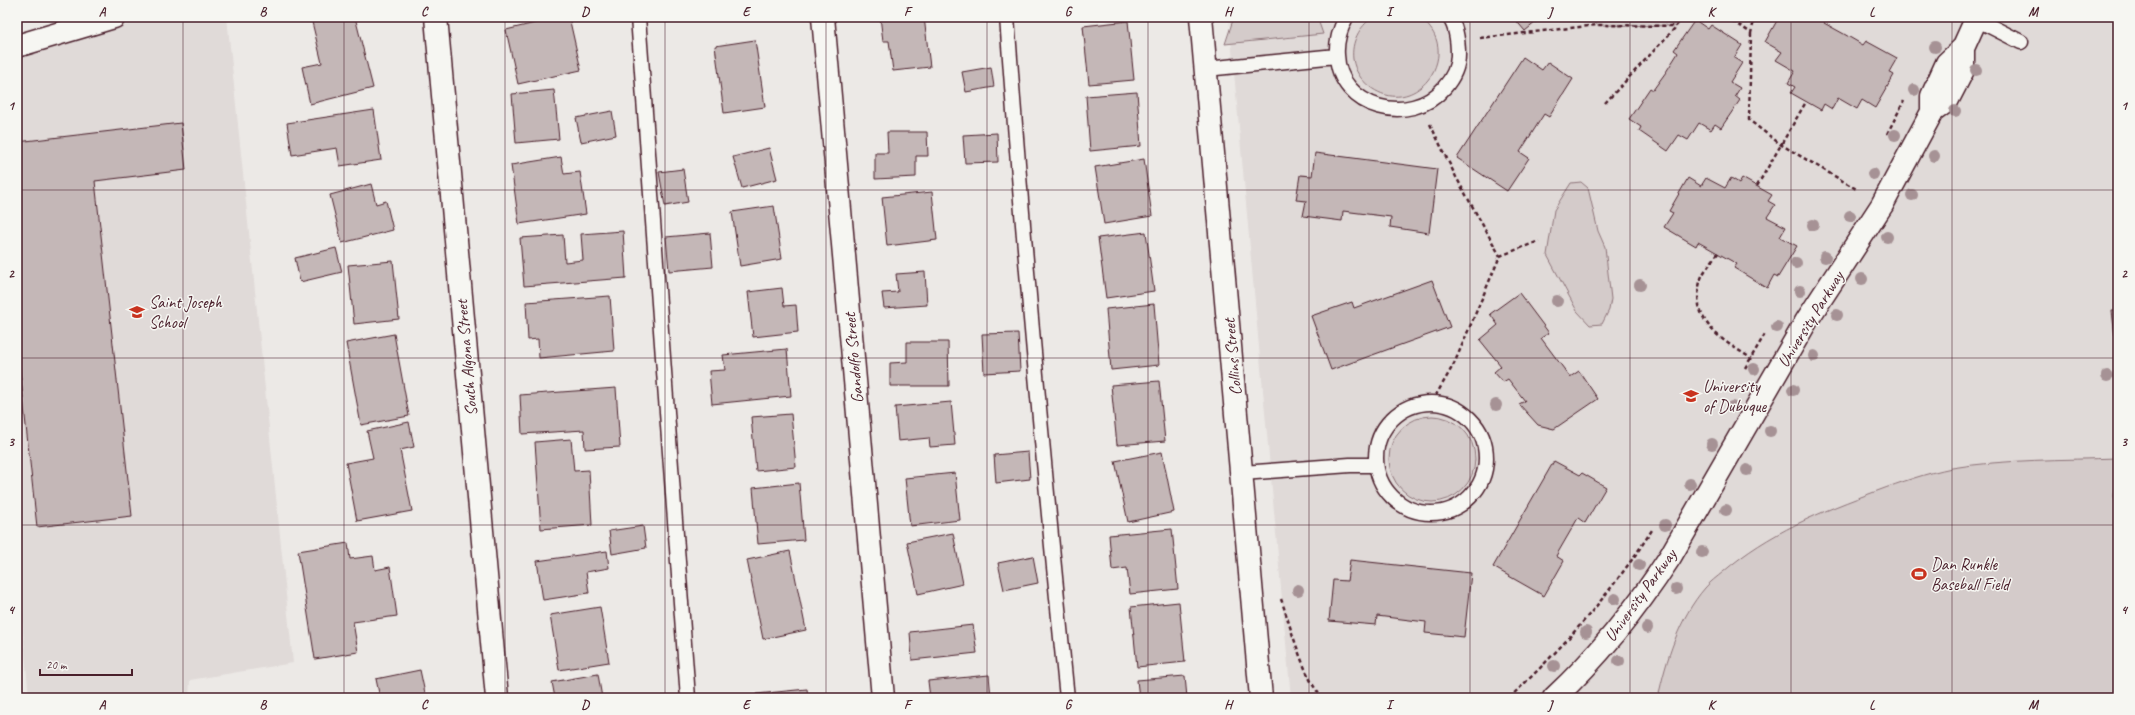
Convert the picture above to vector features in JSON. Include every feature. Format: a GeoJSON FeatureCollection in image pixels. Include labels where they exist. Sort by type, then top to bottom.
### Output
{"type":"FeatureCollection","features":[{"type":"Feature","properties":{"kind":"street"},"geometry":{"type":"LineString","coordinates":[[17,46],[114,17]]}},
{"type":"Feature","properties":{"kind":"street","name":"South Algona Street"},"geometry":{"type":"LineString","coordinates":[[436,17],[497,698]]}},
{"type":"Feature","properties":{"kind":"street","name":"Gandolfo Street"},"geometry":{"type":"LineString","coordinates":[[822,17],[883,698]]}},
{"type":"Feature","properties":{"kind":"street","name":"Collins Street"},"geometry":{"type":"LineString","coordinates":[[1201,17],[1261,698]]}},
{"type":"Feature","properties":{"kind":"street","name":"University Parkway"},"geometry":{"type":"LineString","coordinates":[[1554,698],[1593,657],[1625,619],[1666,563],[1796,338],[1882,205],[1932,112],[1932,96],[1947,63],[1963,48],[1976,18]]}},
{"type":"Feature","properties":{"kind":"lane"},"geometry":{"type":"LineString","coordinates":[[638,17],[688,698]]}},
{"type":"Feature","properties":{"kind":"lane"},"geometry":{"type":"LineString","coordinates":[[1007,17],[1016,153],[1067,698]]}},
{"type":"Feature","properties":{"kind":"lane"},"geometry":{"type":"LineString","coordinates":[[1346,17],[1338,35],[1336,56],[1342,74],[1352,90],[1366,102],[1384,109],[1403,110],[1421,105],[1438,95],[1451,79],[1458,60],[1458,40],[1449,17]]}},
{"type":"Feature","properties":{"kind":"lane"},"geometry":{"type":"LineString","coordinates":[[1976,18],[2021,42]]}},
{"type":"Feature","properties":{"kind":"lane"},"geometry":{"type":"LineString","coordinates":[[1206,69],[1336,56]]}},
{"type":"Feature","properties":{"kind":"lane"},"geometry":{"type":"LineString","coordinates":[[1432,402],[1450,406],[1466,415],[1479,429],[1486,446],[1486,465],[1481,483],[1470,498],[1454,508],[1437,513],[1418,512],[1401,505],[1387,493],[1374,465],[1378,440],[1386,425],[1399,413],[1415,405],[1432,402]]}},
{"type":"Feature","properties":{"kind":"lane"},"geometry":{"type":"LineString","coordinates":[[1242,473],[1350,465],[1374,465]]}},
{"type":"Feature","properties":{"kind":"path"},"geometry":{"type":"LineString","coordinates":[[1605,103],[1683,17]]}},
{"type":"Feature","properties":{"kind":"path"},"geometry":{"type":"LineString","coordinates":[[1727,17],[1752,33]]}},
{"type":"Feature","properties":{"kind":"path"},"geometry":{"type":"LineString","coordinates":[[1755,17],[1752,33],[1749,120],[1780,144],[1858,190]]}},
{"type":"Feature","properties":{"kind":"path"},"geometry":{"type":"LineString","coordinates":[[1458,40],[1597,25],[1676,26]]}},
{"type":"Feature","properties":{"kind":"path"},"geometry":{"type":"LineString","coordinates":[[1886,136],[1906,96]]}},
{"type":"Feature","properties":{"kind":"path"},"geometry":{"type":"LineString","coordinates":[[1757,186],[1780,144],[1806,102]]}},
{"type":"Feature","properties":{"kind":"path"},"geometry":{"type":"LineString","coordinates":[[1421,105],[1456,177],[1500,256]]}},
{"type":"Feature","properties":{"kind":"path"},"geometry":{"type":"LineString","coordinates":[[1854,196],[1862,183]]}},
{"type":"Feature","properties":{"kind":"path"},"geometry":{"type":"LineString","coordinates":[[1432,402],[1454,364],[1500,256],[1539,241]]}},
{"type":"Feature","properties":{"kind":"path"},"geometry":{"type":"LineString","coordinates":[[1718,253],[1700,282],[1699,300],[1701,314],[1709,329],[1723,341],[1751,358]]}},
{"type":"Feature","properties":{"kind":"path"},"geometry":{"type":"LineString","coordinates":[[1743,372],[1767,331]]}},
{"type":"Feature","properties":{"kind":"path"},"geometry":{"type":"LineString","coordinates":[[1509,698],[1546,663],[1594,610],[1617,581],[1653,528]]}},
{"type":"Feature","properties":{"kind":"shaded area","name":"Saint Joseph School"},"geometry":{"type":"Polygon","coordinates":[[[152,17],[227,17],[293,663],[190,680],[189,698],[29,698],[17,567],[17,57],[152,17]]]}},
{"type":"Feature","properties":{"kind":"shaded area","name":"University of Dubuque"},"geometry":{"type":"Polygon","coordinates":[[[1229,17],[2118,17],[2118,698],[1291,698],[1229,17]]]}},
{"type":"Feature","properties":{"kind":"shaded area"},"geometry":{"type":"Polygon","coordinates":[[[1234,17],[1317,17],[1323,34],[1225,44],[1234,17]]]}},
{"type":"Feature","properties":{"kind":"shaded area"},"geometry":{"type":"Polygon","coordinates":[[[1373,17],[1418,17],[1432,31],[1438,46],[1437,62],[1430,77],[1419,89],[1404,95],[1388,95],[1370,87],[1359,75],[1353,59],[1353,47],[1360,30],[1373,17]]]}},
{"type":"Feature","properties":{"kind":"shaded area"},"geometry":{"type":"Polygon","coordinates":[[[1591,17],[1683,17],[1676,26],[1597,25],[1591,17]]]}},
{"type":"Feature","properties":{"kind":"shaded area"},"geometry":{"type":"Polygon","coordinates":[[[1581,182],[1588,188],[1598,231],[1605,247],[1611,299],[1609,310],[1602,324],[1590,325],[1577,311],[1547,255],[1554,210],[1571,183],[1581,182]]]}},
{"type":"Feature","properties":{"kind":"shaded area"},"geometry":{"type":"Polygon","coordinates":[[[1432,416],[1448,419],[1456,423],[1468,435],[1472,443],[1475,459],[1472,475],[1468,483],[1456,495],[1448,499],[1432,502],[1416,499],[1408,495],[1396,483],[1392,475],[1389,459],[1392,443],[1396,435],[1408,423],[1416,419],[1432,416]]]}},
{"type":"Feature","properties":{"kind":"shaded area","name":"Dan Runkle Baseball Field"},"geometry":{"type":"Polygon","coordinates":[[[2118,458],[2114,496],[2118,518],[2118,698],[1658,698],[1665,669],[1675,640],[1688,612],[1705,588],[1740,558],[1796,524],[1905,481],[1952,468],[2014,461],[2118,458]]]}},
{"type":"Feature","properties":{"kind":"building"},"geometry":{"type":"Polygon","coordinates":[[[330,17],[355,17],[373,88],[310,104],[302,67],[322,63],[312,22],[330,17]]]}},
{"type":"Feature","properties":{"kind":"building"},"geometry":{"type":"Polygon","coordinates":[[[560,17],[569,17],[581,70],[518,84],[506,30],[560,17]]]}},
{"type":"Feature","properties":{"kind":"building"},"geometry":{"type":"Polygon","coordinates":[[[880,17],[924,17],[930,67],[893,71],[889,41],[883,41],[880,17]]]}},
{"type":"Feature","properties":{"kind":"building"},"geometry":{"type":"Polygon","coordinates":[[[1513,17],[1542,17],[1525,31],[1513,17]]]}},
{"type":"Feature","properties":{"kind":"building"},"geometry":{"type":"Polygon","coordinates":[[[1779,17],[1824,17],[1827,19],[1824,23],[1863,45],[1866,41],[1897,58],[1889,72],[1894,75],[1875,108],[1862,100],[1857,109],[1838,98],[1832,109],[1824,104],[1821,110],[1791,93],[1795,87],[1788,83],[1795,71],[1776,60],[1782,52],[1765,42],[1779,17]]]}},
{"type":"Feature","properties":{"kind":"building"},"geometry":{"type":"Polygon","coordinates":[[[1695,20],[1708,29],[1711,25],[1742,45],[1734,58],[1742,63],[1730,82],[1740,88],[1735,96],[1740,100],[1721,128],[1715,124],[1711,130],[1699,123],[1688,140],[1679,135],[1668,151],[1639,131],[1641,127],[1629,119],[1650,88],[1653,90],[1666,72],[1678,53],[1674,50],[1695,20]]]}},
{"type":"Feature","properties":{"kind":"building"},"geometry":{"type":"Polygon","coordinates":[[[1128,21],[1134,80],[1089,84],[1083,26],[1128,21]]]}},
{"type":"Feature","properties":{"kind":"building"},"geometry":{"type":"Polygon","coordinates":[[[755,40],[765,107],[724,113],[715,46],[755,40]]]}},
{"type":"Feature","properties":{"kind":"building"},"geometry":{"type":"Polygon","coordinates":[[[1523,57],[1542,70],[1548,62],[1573,79],[1549,117],[1544,114],[1520,152],[1529,158],[1507,191],[1457,158],[1523,57]]]}},
{"type":"Feature","properties":{"kind":"building"},"geometry":{"type":"Polygon","coordinates":[[[991,67],[994,87],[966,92],[962,72],[991,67]]]}},
{"type":"Feature","properties":{"kind":"building"},"geometry":{"type":"Polygon","coordinates":[[[554,90],[559,139],[516,143],[512,94],[554,90]]]}},
{"type":"Feature","properties":{"kind":"building"},"geometry":{"type":"Polygon","coordinates":[[[1137,92],[1141,146],[1090,151],[1086,96],[1137,92]]]}},
{"type":"Feature","properties":{"kind":"building"},"geometry":{"type":"Polygon","coordinates":[[[374,110],[381,160],[340,166],[337,148],[292,155],[287,123],[374,110]]]}},
{"type":"Feature","properties":{"kind":"building"},"geometry":{"type":"Polygon","coordinates":[[[612,111],[616,135],[581,142],[576,118],[612,111]]]}},
{"type":"Feature","properties":{"kind":"building"},"geometry":{"type":"Polygon","coordinates":[[[181,123],[186,170],[95,181],[132,516],[37,527],[17,343],[17,142],[181,123]]]}},
{"type":"Feature","properties":{"kind":"building"},"geometry":{"type":"Polygon","coordinates":[[[887,132],[927,132],[928,156],[916,156],[916,177],[875,179],[875,153],[888,153],[887,132]]]}},
{"type":"Feature","properties":{"kind":"building"},"geometry":{"type":"Polygon","coordinates":[[[997,133],[998,162],[965,163],[963,135],[997,133]]]}},
{"type":"Feature","properties":{"kind":"building"},"geometry":{"type":"Polygon","coordinates":[[[769,148],[777,179],[742,188],[733,157],[769,148]]]}},
{"type":"Feature","properties":{"kind":"building"},"geometry":{"type":"Polygon","coordinates":[[[1315,153],[1437,169],[1429,233],[1390,227],[1391,217],[1343,211],[1342,221],[1303,216],[1306,201],[1296,200],[1300,175],[1312,176],[1315,153]]]}},
{"type":"Feature","properties":{"kind":"building"},"geometry":{"type":"Polygon","coordinates":[[[561,157],[564,174],[580,172],[586,214],[519,224],[511,165],[561,157]]]}},
{"type":"Feature","properties":{"kind":"building"},"geometry":{"type":"Polygon","coordinates":[[[1144,159],[1152,216],[1104,224],[1095,167],[1144,159]]]}},
{"type":"Feature","properties":{"kind":"building"},"geometry":{"type":"Polygon","coordinates":[[[683,169],[688,202],[665,206],[659,172],[683,169]]]}},
{"type":"Feature","properties":{"kind":"building"},"geometry":{"type":"Polygon","coordinates":[[[1688,178],[1701,186],[1706,178],[1725,188],[1731,178],[1739,183],[1742,178],[1772,195],[1768,201],[1775,205],[1767,217],[1786,227],[1780,237],[1797,246],[1778,277],[1774,275],[1767,288],[1734,268],[1737,264],[1698,242],[1696,246],[1664,227],[1673,213],[1669,211],[1688,178]]]}},
{"type":"Feature","properties":{"kind":"building"},"geometry":{"type":"Polygon","coordinates":[[[371,184],[376,204],[386,201],[393,230],[342,243],[330,195],[371,184]]]}},
{"type":"Feature","properties":{"kind":"building"},"geometry":{"type":"Polygon","coordinates":[[[932,192],[937,240],[887,246],[882,197],[932,192]]]}},
{"type":"Feature","properties":{"kind":"building"},"geometry":{"type":"Polygon","coordinates":[[[774,206],[782,259],[740,266],[732,212],[774,206]]]}},
{"type":"Feature","properties":{"kind":"building"},"geometry":{"type":"Polygon","coordinates":[[[623,231],[626,278],[524,286],[520,238],[563,235],[565,262],[583,260],[581,234],[623,231]]]}},
{"type":"Feature","properties":{"kind":"building"},"geometry":{"type":"Polygon","coordinates":[[[1146,232],[1154,291],[1106,298],[1098,238],[1146,232]]]}},
{"type":"Feature","properties":{"kind":"building"},"geometry":{"type":"Polygon","coordinates":[[[710,233],[713,267],[669,271],[666,237],[710,233]]]}},
{"type":"Feature","properties":{"kind":"building"},"geometry":{"type":"Polygon","coordinates":[[[336,248],[342,272],[300,282],[295,258],[336,248]]]}},
{"type":"Feature","properties":{"kind":"building"},"geometry":{"type":"Polygon","coordinates":[[[393,261],[399,319],[354,324],[348,265],[393,261]]]}},
{"type":"Feature","properties":{"kind":"building"},"geometry":{"type":"Polygon","coordinates":[[[925,272],[927,305],[884,308],[882,293],[898,292],[896,274],[925,272]]]}},
{"type":"Feature","properties":{"kind":"building"},"geometry":{"type":"Polygon","coordinates":[[[1432,280],[1450,327],[1331,370],[1311,316],[1352,302],[1354,308],[1432,280]]]}},
{"type":"Feature","properties":{"kind":"building"},"geometry":{"type":"Polygon","coordinates":[[[782,288],[784,306],[796,305],[798,332],[753,337],[748,292],[782,288]]]}},
{"type":"Feature","properties":{"kind":"building"},"geometry":{"type":"Polygon","coordinates":[[[1519,293],[1549,333],[1541,338],[1570,377],[1579,371],[1598,399],[1554,429],[1538,425],[1519,404],[1525,401],[1508,379],[1503,382],[1494,372],[1501,366],[1480,340],[1498,325],[1490,314],[1519,293]]]}},
{"type":"Feature","properties":{"kind":"building"},"geometry":{"type":"Polygon","coordinates":[[[610,296],[614,351],[539,358],[538,339],[528,340],[526,302],[610,296]]]}},
{"type":"Feature","properties":{"kind":"building"},"geometry":{"type":"Polygon","coordinates":[[[1154,304],[1159,365],[1111,370],[1106,309],[1154,304]]]}},
{"type":"Feature","properties":{"kind":"building"},"geometry":{"type":"Polygon","coordinates":[[[2112,311],[2118,311],[2118,364],[2112,311]]]}},
{"type":"Feature","properties":{"kind":"building"},"geometry":{"type":"Polygon","coordinates":[[[1018,333],[1020,371],[984,373],[982,334],[1018,333]]]}},
{"type":"Feature","properties":{"kind":"building"},"geometry":{"type":"Polygon","coordinates":[[[394,334],[409,416],[361,425],[346,343],[394,334]]]}},
{"type":"Feature","properties":{"kind":"building"},"geometry":{"type":"Polygon","coordinates":[[[907,342],[948,342],[949,386],[890,386],[890,363],[907,362],[907,342]]]}},
{"type":"Feature","properties":{"kind":"building"},"geometry":{"type":"Polygon","coordinates":[[[787,349],[791,396],[712,404],[709,371],[725,370],[723,355],[787,349]]]}},
{"type":"Feature","properties":{"kind":"building"},"geometry":{"type":"Polygon","coordinates":[[[1159,381],[1165,441],[1117,445],[1111,385],[1159,381]]]}},
{"type":"Feature","properties":{"kind":"building"},"geometry":{"type":"Polygon","coordinates":[[[616,388],[620,447],[585,449],[584,430],[522,434],[520,395],[616,388]]]}},
{"type":"Feature","properties":{"kind":"building"},"geometry":{"type":"Polygon","coordinates":[[[951,402],[955,445],[930,447],[929,438],[898,441],[895,407],[951,402]]]}},
{"type":"Feature","properties":{"kind":"building"},"geometry":{"type":"Polygon","coordinates":[[[791,414],[796,467],[756,471],[751,417],[791,414]]]}},
{"type":"Feature","properties":{"kind":"building"},"geometry":{"type":"Polygon","coordinates":[[[409,422],[414,447],[400,450],[412,511],[357,521],[346,463],[373,458],[367,431],[409,422]]]}},
{"type":"Feature","properties":{"kind":"building"},"geometry":{"type":"Polygon","coordinates":[[[571,439],[574,471],[589,470],[592,525],[541,529],[535,442],[571,439]]]}},
{"type":"Feature","properties":{"kind":"building"},"geometry":{"type":"Polygon","coordinates":[[[1028,452],[1030,479],[996,483],[994,455],[1028,452]]]}},
{"type":"Feature","properties":{"kind":"building"},"geometry":{"type":"Polygon","coordinates":[[[1162,452],[1174,512],[1128,522],[1115,461],[1162,452]]]}},
{"type":"Feature","properties":{"kind":"building"},"geometry":{"type":"Polygon","coordinates":[[[1554,461],[1580,475],[1582,473],[1606,487],[1585,523],[1578,518],[1556,556],[1564,561],[1544,596],[1493,567],[1554,461]]]}},
{"type":"Feature","properties":{"kind":"building"},"geometry":{"type":"Polygon","coordinates":[[[955,473],[960,520],[910,526],[905,478],[955,473]]]}},
{"type":"Feature","properties":{"kind":"building"},"geometry":{"type":"Polygon","coordinates":[[[799,483],[804,540],[758,544],[753,488],[799,483]]]}},
{"type":"Feature","properties":{"kind":"building"},"geometry":{"type":"Polygon","coordinates":[[[643,526],[646,548],[612,554],[609,531],[643,526]]]}},
{"type":"Feature","properties":{"kind":"building"},"geometry":{"type":"Polygon","coordinates":[[[1172,529],[1178,589],[1130,594],[1127,568],[1112,570],[1109,535],[1172,529]]]}},
{"type":"Feature","properties":{"kind":"building"},"geometry":{"type":"Polygon","coordinates":[[[953,533],[963,584],[918,594],[907,542],[953,533]]]}},
{"type":"Feature","properties":{"kind":"building"},"geometry":{"type":"Polygon","coordinates":[[[348,543],[350,559],[373,556],[375,570],[390,567],[397,616],[353,622],[358,652],[315,659],[298,551],[348,543]]]}},
{"type":"Feature","properties":{"kind":"building"},"geometry":{"type":"Polygon","coordinates":[[[607,551],[609,568],[586,572],[589,593],[543,600],[537,561],[607,551]]]}},
{"type":"Feature","properties":{"kind":"building"},"geometry":{"type":"Polygon","coordinates":[[[790,551],[806,630],[763,639],[747,560],[790,551]]]}},
{"type":"Feature","properties":{"kind":"building"},"geometry":{"type":"Polygon","coordinates":[[[1033,556],[1038,583],[1004,590],[998,563],[1033,556]]]}},
{"type":"Feature","properties":{"kind":"building"},"geometry":{"type":"Polygon","coordinates":[[[1350,560],[1471,573],[1464,637],[1425,633],[1426,622],[1377,616],[1376,625],[1329,621],[1333,580],[1347,581],[1350,560]]]}},
{"type":"Feature","properties":{"kind":"building"},"geometry":{"type":"Polygon","coordinates":[[[1179,602],[1185,662],[1137,667],[1131,607],[1179,602]]]}},
{"type":"Feature","properties":{"kind":"building"},"geometry":{"type":"Polygon","coordinates":[[[600,607],[609,662],[559,670],[550,615],[600,607]]]}},
{"type":"Feature","properties":{"kind":"building"},"geometry":{"type":"Polygon","coordinates":[[[973,625],[977,653],[912,660],[910,632],[973,625]]]}},
{"type":"Feature","properties":{"kind":"building"},"geometry":{"type":"Polygon","coordinates":[[[420,670],[426,698],[380,698],[376,679],[420,670]]]}},
{"type":"Feature","properties":{"kind":"building"},"geometry":{"type":"Polygon","coordinates":[[[598,674],[602,698],[555,698],[552,682],[598,674]]]}},
{"type":"Feature","properties":{"kind":"building"},"geometry":{"type":"Polygon","coordinates":[[[989,675],[991,698],[930,698],[928,681],[989,675]]]}},
{"type":"Feature","properties":{"kind":"building"},"geometry":{"type":"Polygon","coordinates":[[[1185,676],[1187,698],[1139,698],[1137,680],[1185,676]]]}},
{"type":"Feature","properties":{"kind":"building"},"geometry":{"type":"Polygon","coordinates":[[[807,689],[808,698],[756,698],[756,694],[807,689]]]}},
{"type":"Feature","properties":{"kind":"place","name":"Saint Joseph School"},"geometry":{"type":"Point","coordinates":[137,312]}},
{"type":"Feature","properties":{"kind":"place","name":"University of Dubuque"},"geometry":{"type":"Point","coordinates":[1691,396]}},
{"type":"Feature","properties":{"kind":"place","name":"Dan Runkle Baseball Field"},"geometry":{"type":"Point","coordinates":[1919,574]}}]}
